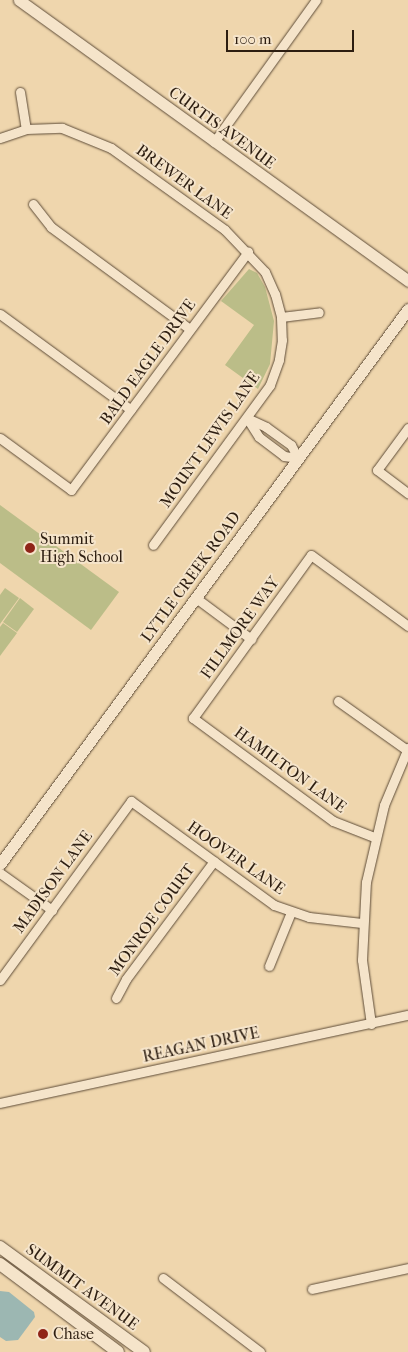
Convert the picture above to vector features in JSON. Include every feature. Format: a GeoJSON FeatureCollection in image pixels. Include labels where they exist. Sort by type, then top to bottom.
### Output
{"type":"FeatureCollection","features":[{"type":"Feature","properties":{"kind":"main road","name":"SUMMIT AVENUE"},"geometry":{"type":"LineString","coordinates":[[0,1248],[144,1352]]}},
{"type":"Feature","properties":{"kind":"main road","name":"SUMMIT AVENUE"},"geometry":{"type":"LineString","coordinates":[[0,1264],[118,1352]]}},
{"type":"Feature","properties":{"kind":"street","name":"CURTIS AVENUE"},"geometry":{"type":"LineString","coordinates":[[19,0],[408,281]]}},
{"type":"Feature","properties":{"kind":"street"},"geometry":{"type":"LineString","coordinates":[[214,142],[316,0]]}},
{"type":"Feature","properties":{"kind":"street"},"geometry":{"type":"LineString","coordinates":[[20,92],[26,129]]}},
{"type":"Feature","properties":{"kind":"street","name":"BREWER LANE"},"geometry":{"type":"LineString","coordinates":[[0,138],[26,129],[62,128],[111,148],[225,230],[248,252],[265,272],[281,317]]}},
{"type":"Feature","properties":{"kind":"street"},"geometry":{"type":"LineString","coordinates":[[33,204],[51,227],[190,329]]}},
{"type":"Feature","properties":{"kind":"street","name":"BALD EAGLE DRIVE"},"geometry":{"type":"LineString","coordinates":[[0,438],[72,490],[248,252]]}},
{"type":"Feature","properties":{"kind":"street","name":"LYTLE CREEK ROAD"},"geometry":{"type":"LineString","coordinates":[[0,864],[408,309]]}},
{"type":"Feature","properties":{"kind":"street"},"geometry":{"type":"LineString","coordinates":[[281,317],[319,312]]}},
{"type":"Feature","properties":{"kind":"street"},"geometry":{"type":"LineString","coordinates":[[0,314],[131,410]]}},
{"type":"Feature","properties":{"kind":"street","name":"MOUNT LEWIS LANE"},"geometry":{"type":"LineString","coordinates":[[153,545],[247,418],[275,372],[282,340],[281,317]]}},
{"type":"Feature","properties":{"kind":"street"},"geometry":{"type":"LineString","coordinates":[[247,418],[259,437],[284,456],[298,458]]}},
{"type":"Feature","properties":{"kind":"street"},"geometry":{"type":"LineString","coordinates":[[408,428],[377,470],[408,493]]}},
{"type":"Feature","properties":{"kind":"street","name":"FILLMORE WAY"},"geometry":{"type":"LineString","coordinates":[[193,718],[311,556],[408,626]]}},
{"type":"Feature","properties":{"kind":"street"},"geometry":{"type":"LineString","coordinates":[[196,598],[251,639]]}},
{"type":"Feature","properties":{"kind":"street"},"geometry":{"type":"LineString","coordinates":[[338,701],[407,749],[388,793],[374,837],[362,922],[362,968],[370,1024]]}},
{"type":"Feature","properties":{"kind":"street","name":"HAMILTON LANE"},"geometry":{"type":"LineString","coordinates":[[193,718],[333,821],[374,837]]}},
{"type":"Feature","properties":{"kind":"street","name":"HOOVER LANE"},"geometry":{"type":"LineString","coordinates":[[131,801],[274,905],[291,912],[328,920],[362,922]]}},
{"type":"Feature","properties":{"kind":"street","name":"MADISON LANE"},"geometry":{"type":"LineString","coordinates":[[0,980],[131,801]]}},
{"type":"Feature","properties":{"kind":"street","name":"MONROE COURT"},"geometry":{"type":"LineString","coordinates":[[116,998],[126,979],[214,861]]}},
{"type":"Feature","properties":{"kind":"street"},"geometry":{"type":"LineString","coordinates":[[0,873],[52,910]]}},
{"type":"Feature","properties":{"kind":"street"},"geometry":{"type":"LineString","coordinates":[[269,966],[291,912]]}},
{"type":"Feature","properties":{"kind":"street","name":"REAGAN DRIVE"},"geometry":{"type":"LineString","coordinates":[[0,1103],[408,1015]]}},
{"type":"Feature","properties":{"kind":"street"},"geometry":{"type":"LineString","coordinates":[[312,1289],[408,1268]]}},
{"type":"Feature","properties":{"kind":"street"},"geometry":{"type":"LineString","coordinates":[[163,1278],[260,1352]]}},
{"type":"Feature","properties":{"kind":"green space"},"geometry":{"type":"Polygon","coordinates":[[[249,269],[257,273],[265,287],[274,321],[270,364],[258,389],[225,365],[254,325],[221,301],[249,269]]]}},
{"type":"Feature","properties":{"kind":"green space","name":"Summit High School"},"geometry":{"type":"Polygon","coordinates":[[[0,505],[119,592],[91,630],[0,563],[0,505]]]}},
{"type":"Feature","properties":{"kind":"green space"},"geometry":{"type":"Polygon","coordinates":[[[5,588],[19,598],[0,624],[0,595],[5,588]]]}},
{"type":"Feature","properties":{"kind":"green space"},"geometry":{"type":"Polygon","coordinates":[[[20,598],[34,609],[17,632],[3,622],[20,598]]]}},
{"type":"Feature","properties":{"kind":"green space"},"geometry":{"type":"Polygon","coordinates":[[[3,623],[17,633],[0,656],[0,627],[3,623]]]}},
{"type":"Feature","properties":{"kind":"water"},"geometry":{"type":"Polygon","coordinates":[[[0,1291],[9,1292],[34,1312],[35,1317],[18,1340],[6,1341],[0,1337],[0,1291]]]}},
{"type":"Feature","properties":{"kind":"place","name":"Summit High School"},"geometry":{"type":"Point","coordinates":[30,548]}},
{"type":"Feature","properties":{"kind":"place","name":"Chase"},"geometry":{"type":"Point","coordinates":[43,1334]}}]}
